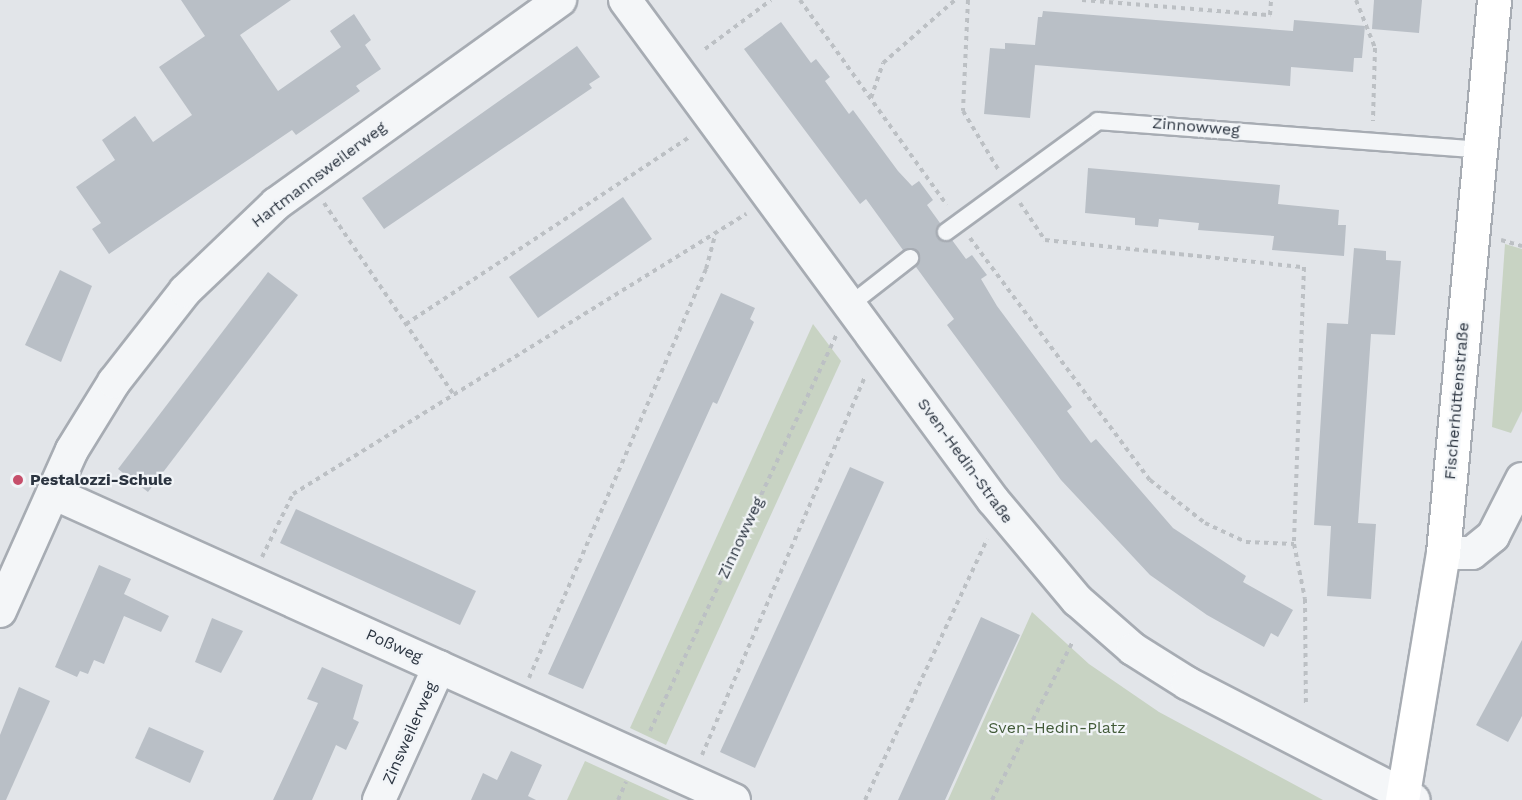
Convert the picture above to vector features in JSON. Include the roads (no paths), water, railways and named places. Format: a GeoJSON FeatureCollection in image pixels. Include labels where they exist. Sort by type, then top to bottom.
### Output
{"type":"FeatureCollection","features":[{"type":"Feature","properties":{"kind":"street","name":"Hartmannsweilerweg"},"geometry":{"type":"LineString","coordinates":[[0,611],[72,450],[114,382],[146,337],[224,250],[276,204],[560,0]]}},
{"type":"Feature","properties":{"kind":"street","name":"Sven-Hedin-Straße"},"geometry":{"type":"LineString","coordinates":[[625,0],[1034,552],[1083,606],[1133,649],[1187,682],[1406,798]]}},
{"type":"Feature","properties":{"kind":"street","name":"Fischerhüttenstraße"},"geometry":{"type":"LineString","coordinates":[[1406,798],[1443,553],[1494,0]]}},
{"type":"Feature","properties":{"kind":"street"},"geometry":{"type":"LineString","coordinates":[[1443,553],[1472,553],[1492,536],[1522,479]]}},
{"type":"Feature","properties":{"kind":"street","name":"Poßweg"},"geometry":{"type":"LineString","coordinates":[[53,493],[734,800]]}},
{"type":"Feature","properties":{"kind":"street","name":"Zinsweilerweg"},"geometry":{"type":"LineString","coordinates":[[380,800],[440,667]]}},
{"type":"Feature","properties":{"kind":"lane","name":"Zinnowweg"},"geometry":{"type":"LineString","coordinates":[[953,227],[1098,121],[1481,150]]}},
{"type":"Feature","properties":{"kind":"lane"},"geometry":{"type":"LineString","coordinates":[[851,304],[910,258]]}},
{"type":"Feature","properties":{"kind":"place","name":"Pestalozzi-Schule"},"geometry":{"type":"Point","coordinates":[18,480]}},
{"type":"Feature","properties":{"kind":"park label","name":"Sven-Hedin-Platz"},"geometry":{"type":"Point","coordinates":[1057,728]}}]}
